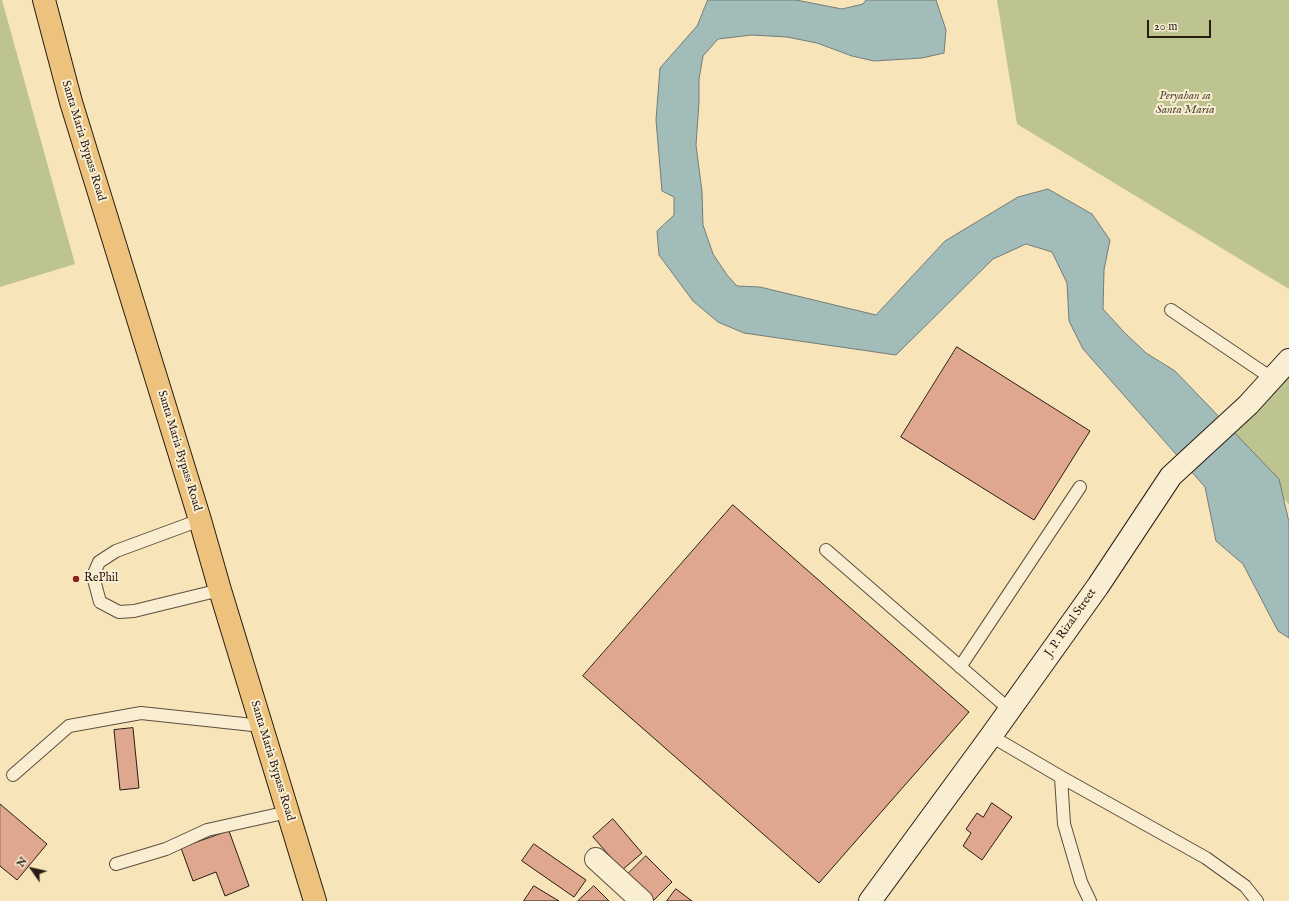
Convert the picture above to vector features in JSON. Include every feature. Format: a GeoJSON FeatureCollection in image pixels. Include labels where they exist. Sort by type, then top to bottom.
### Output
{"type":"FeatureCollection","features":[{"type":"Feature","properties":{"kind":"main road","name":"Santa Maria Bypass Road"},"geometry":{"type":"LineString","coordinates":[[44,0],[71,102],[200,520],[315,901]]}},
{"type":"Feature","properties":{"kind":"main road","name":"J. P. Rizal Street"},"geometry":{"type":"LineString","coordinates":[[870,901],[1010,710],[1098,586],[1172,476],[1248,405],[1289,360]]}},
{"type":"Feature","properties":{"kind":"main road"},"geometry":{"type":"LineString","coordinates":[[596,859],[642,901]]}},
{"type":"Feature","properties":{"kind":"lane"},"geometry":{"type":"LineString","coordinates":[[1171,310],[1272,379]]}},
{"type":"Feature","properties":{"kind":"lane"},"geometry":{"type":"LineString","coordinates":[[960,667],[1080,487]]}},
{"type":"Feature","properties":{"kind":"lane"},"geometry":{"type":"LineString","coordinates":[[200,520],[116,550],[99,562],[93,576],[100,602],[119,612],[134,611],[220,590]]}},
{"type":"Feature","properties":{"kind":"lane"},"geometry":{"type":"LineString","coordinates":[[826,550],[1010,710]]}},
{"type":"Feature","properties":{"kind":"lane"},"geometry":{"type":"LineString","coordinates":[[13,775],[69,726],[141,713],[262,726]]}},
{"type":"Feature","properties":{"kind":"lane"},"geometry":{"type":"LineString","coordinates":[[991,736],[1206,858],[1245,886],[1257,901]]}},
{"type":"Feature","properties":{"kind":"lane"},"geometry":{"type":"LineString","coordinates":[[1061,777],[1064,824],[1081,882],[1090,901]]}},
{"type":"Feature","properties":{"kind":"lane"},"geometry":{"type":"LineString","coordinates":[[116,864],[166,849],[206,830],[288,812]]}},
{"type":"Feature","properties":{"kind":"green space"},"geometry":{"type":"Polygon","coordinates":[[[0,0],[2,0],[75,264],[0,287],[0,0]]]}},
{"type":"Feature","properties":{"kind":"green space","name":"Peryahan sa Santa Maria"},"geometry":{"type":"Polygon","coordinates":[[[997,0],[1289,0],[1289,289],[1017,124],[997,0]]]}},
{"type":"Feature","properties":{"kind":"green space"},"geometry":{"type":"Polygon","coordinates":[[[1289,371],[1289,505],[1232,431],[1289,371]]]}},
{"type":"Feature","properties":{"kind":"water"},"geometry":{"type":"Polygon","coordinates":[[[708,0],[796,0],[842,9],[863,4],[866,0],[936,0],[946,30],[944,53],[922,58],[874,61],[852,56],[817,43],[787,37],[752,35],[718,39],[703,56],[699,79],[696,145],[702,192],[703,225],[713,254],[727,275],[737,286],[760,287],[876,315],[945,241],[1018,197],[1048,189],[1092,214],[1110,240],[1104,270],[1103,309],[1146,353],[1175,371],[1279,479],[1289,522],[1289,638],[1278,631],[1243,564],[1216,541],[1205,487],[1083,349],[1069,321],[1067,283],[1052,252],[1026,244],[993,259],[896,355],[744,333],[718,322],[693,301],[659,255],[657,231],[674,215],[674,197],[662,191],[656,120],[660,68],[697,26],[708,0]]]}},
{"type":"Feature","properties":{"kind":"building"},"geometry":{"type":"Polygon","coordinates":[[[957,347],[1090,431],[1034,520],[901,437],[957,347]]]}},
{"type":"Feature","properties":{"kind":"building"},"geometry":{"type":"Polygon","coordinates":[[[733,505],[969,712],[819,883],[583,676],[733,505]]]}},
{"type":"Feature","properties":{"kind":"building"},"geometry":{"type":"Polygon","coordinates":[[[133,728],[139,788],[120,790],[114,730],[133,728]]]}},
{"type":"Feature","properties":{"kind":"building"},"geometry":{"type":"Polygon","coordinates":[[[992,803],[1012,817],[982,860],[963,846],[971,833],[966,829],[977,813],[983,817],[992,803]]]}},
{"type":"Feature","properties":{"kind":"building"},"geometry":{"type":"Polygon","coordinates":[[[0,804],[47,844],[17,880],[0,866],[0,804]]]}},
{"type":"Feature","properties":{"kind":"building"},"geometry":{"type":"Polygon","coordinates":[[[613,819],[642,853],[622,870],[593,837],[613,819]]]}},
{"type":"Feature","properties":{"kind":"building"},"geometry":{"type":"Polygon","coordinates":[[[229,831],[249,886],[225,896],[216,872],[193,881],[181,848],[229,831]]]}},
{"type":"Feature","properties":{"kind":"building"},"geometry":{"type":"Polygon","coordinates":[[[534,844],[586,880],[574,897],[522,861],[534,844]]]}},
{"type":"Feature","properties":{"kind":"building"},"geometry":{"type":"Polygon","coordinates":[[[646,856],[672,882],[654,900],[628,874],[646,856]]]}},
{"type":"Feature","properties":{"kind":"building"},"geometry":{"type":"Polygon","coordinates":[[[534,886],[559,901],[524,901],[534,886]]]}},
{"type":"Feature","properties":{"kind":"building"},"geometry":{"type":"Polygon","coordinates":[[[594,886],[609,901],[578,901],[594,886]]]}},
{"type":"Feature","properties":{"kind":"building"},"geometry":{"type":"Polygon","coordinates":[[[676,889],[692,901],[667,901],[676,889]]]}},
{"type":"Feature","properties":{"kind":"place","name":"RePhil"},"geometry":{"type":"Point","coordinates":[76,579]}}]}
